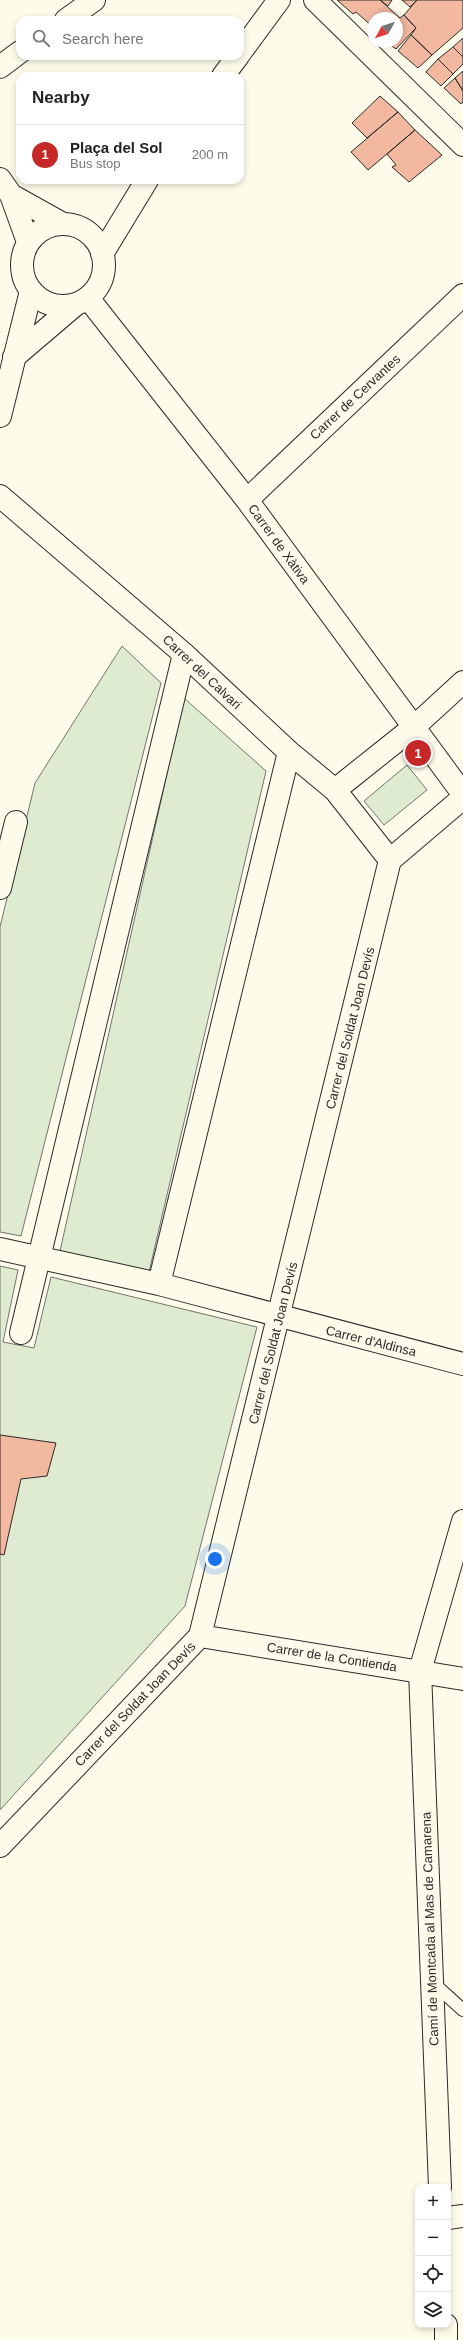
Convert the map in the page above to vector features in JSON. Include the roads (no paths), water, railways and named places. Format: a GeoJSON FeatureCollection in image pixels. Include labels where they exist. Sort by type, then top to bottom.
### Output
{"type":"FeatureCollection","features":[{"type":"Feature","properties":{"kind":"street"},"geometry":{"type":"LineString","coordinates":[[72,16],[94,0]]}},
{"type":"Feature","properties":{"kind":"street"},"geometry":{"type":"LineString","coordinates":[[244,48],[279,0]]}},
{"type":"Feature","properties":{"kind":"street"},"geometry":{"type":"LineString","coordinates":[[315,0],[463,145]]}},
{"type":"Feature","properties":{"kind":"street"},"geometry":{"type":"LineString","coordinates":[[0,66],[16,55]]}},
{"type":"Feature","properties":{"kind":"street"},"geometry":{"type":"LineString","coordinates":[[226,72],[235,60]]}},
{"type":"Feature","properties":{"kind":"street"},"geometry":{"type":"LineString","coordinates":[[6,187],[63,224]]}},
{"type":"Feature","properties":{"kind":"street"},"geometry":{"type":"LineString","coordinates":[[6,187],[28,242]]}},
{"type":"Feature","properties":{"kind":"street"},"geometry":{"type":"LineString","coordinates":[[90,234],[142,187]]}},
{"type":"Feature","properties":{"kind":"street"},"geometry":{"type":"LineString","coordinates":[[102,254],[142,187]]}},
{"type":"Feature","properties":{"kind":"street"},"geometry":{"type":"LineString","coordinates":[[14,357],[82,301],[96,289],[102,278],[104,266],[102,254],[98,243],[90,234],[72,225],[63,224],[49,226],[37,233],[28,242],[23,255],[22,267],[24,280],[31,292],[40,300],[51,305],[82,301]]}},
{"type":"Feature","properties":{"kind":"street"},"geometry":{"type":"LineString","coordinates":[[0,416],[31,292]]}},
{"type":"Feature","properties":{"kind":"street","name":"Carrer de Cervantes"},"geometry":{"type":"LineString","coordinates":[[247,500],[463,295]]}},
{"type":"Feature","properties":{"kind":"street","name":"Carrer de Xàtiva"},"geometry":{"type":"LineString","coordinates":[[82,301],[247,500],[463,794]]}},
{"type":"Feature","properties":{"kind":"street","name":"Carrer del Calvari"},"geometry":{"type":"LineString","coordinates":[[0,496],[184,654],[289,752],[335,790],[390,860]]}},
{"type":"Feature","properties":{"kind":"street"},"geometry":{"type":"LineString","coordinates":[[21,1332],[184,654]]}},
{"type":"Feature","properties":{"kind":"street"},"geometry":{"type":"LineString","coordinates":[[335,790],[414,727],[463,682]]}},
{"type":"Feature","properties":{"kind":"street"},"geometry":{"type":"LineString","coordinates":[[159,1284],[289,752]]}},
{"type":"Feature","properties":{"kind":"street"},"geometry":{"type":"LineString","coordinates":[[390,860],[463,798]]}},
{"type":"Feature","properties":{"kind":"street"},"geometry":{"type":"LineString","coordinates":[[0,888],[16,822]]}},
{"type":"Feature","properties":{"kind":"street","name":"Carrer del Soldat Joan Devís"},"geometry":{"type":"LineString","coordinates":[[0,1846],[200,1636],[280,1318],[390,860]]}},
{"type":"Feature","properties":{"kind":"street","name":"Carrer d'Aldinsa"},"geometry":{"type":"LineString","coordinates":[[0,1249],[159,1284],[280,1318],[463,1364]]}},
{"type":"Feature","properties":{"kind":"street","name":"Camí de Montcada al Mas de Camarena"},"geometry":{"type":"LineString","coordinates":[[440,2184],[420,1671],[463,1521]]}},
{"type":"Feature","properties":{"kind":"street","name":"Carrer de la Contienda"},"geometry":{"type":"LineString","coordinates":[[200,1636],[463,1679]]}},
{"type":"Feature","properties":{"kind":"street"},"geometry":{"type":"LineString","coordinates":[[451,2218],[463,2216]]}},
{"type":"Feature","properties":{"kind":"street"},"geometry":{"type":"LineString","coordinates":[[446,2328],[446,2340]]}},
{"type":"Feature","properties":{"kind":"lane"},"geometry":{"type":"LineString","coordinates":[[432,1982],[463,2010]]}},
{"type":"Feature","properties":{"kind":"place","name":"Plaça del Sol"},"geometry":{"type":"Point","coordinates":[418,753]}}]}
